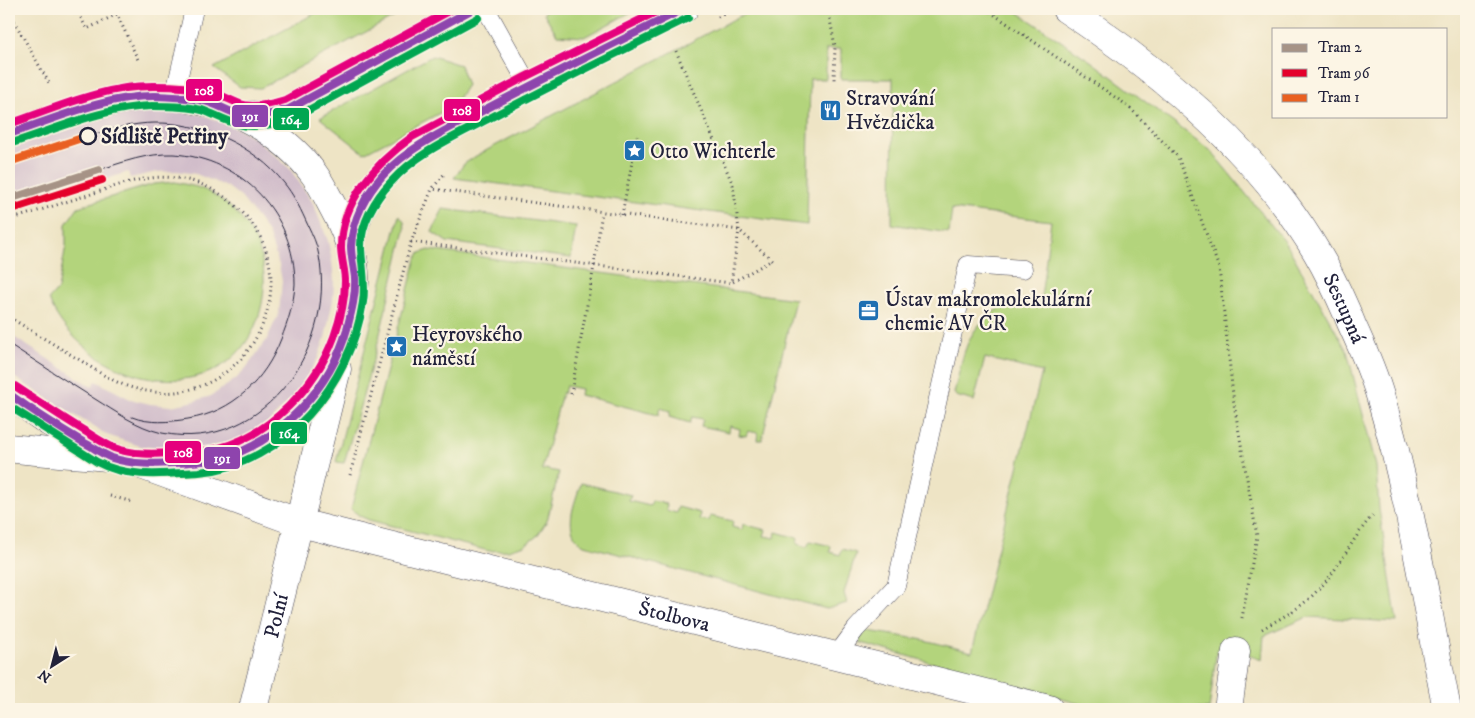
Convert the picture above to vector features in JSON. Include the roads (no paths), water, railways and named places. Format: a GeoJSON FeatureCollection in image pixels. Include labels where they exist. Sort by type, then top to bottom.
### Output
{"type":"FeatureCollection","features":[{"type":"Feature","properties":{"kind":"street"},"geometry":{"type":"LineString","coordinates":[[241,115],[272,115],[289,109],[473,9]]}},
{"type":"Feature","properties":{"kind":"street"},"geometry":{"type":"LineString","coordinates":[[350,244],[354,222],[368,196],[389,169],[400,158],[417,146],[530,86],[684,9]]}},
{"type":"Feature","properties":{"kind":"street","name":"Sestupná"},"geometry":{"type":"LineString","coordinates":[[1066,9],[1114,41],[1201,113],[1227,138],[1263,177],[1295,219],[1324,264],[1365,354],[1381,399],[1406,499],[1447,709]]}},
{"type":"Feature","properties":{"kind":"street"},"geometry":{"type":"LineString","coordinates":[[9,134],[106,102],[132,97],[174,97],[206,101],[241,115],[265,128],[314,174],[338,215],[350,244],[355,282],[345,338],[328,372],[301,409],[268,437],[249,448],[230,456],[210,461],[141,465],[111,458],[9,448]]}},
{"type":"Feature","properties":{"kind":"street","name":"Polní"},"geometry":{"type":"LineString","coordinates":[[253,709],[345,338]]}},
{"type":"Feature","properties":{"kind":"street"},"geometry":{"type":"LineString","coordinates":[[9,394],[49,422],[111,458]]}},
{"type":"Feature","properties":{"kind":"street","name":"Štolbova"},"geometry":{"type":"LineString","coordinates":[[141,465],[300,523],[1050,709]]}},
{"type":"Feature","properties":{"kind":"street"},"geometry":{"type":"LineString","coordinates":[[1228,709],[1236,651]]}},
{"type":"Feature","properties":{"kind":"lane"},"geometry":{"type":"LineString","coordinates":[[174,97],[194,9]]}},
{"type":"Feature","properties":{"kind":"lane"},"geometry":{"type":"LineString","coordinates":[[486,9],[530,86]]}},
{"type":"Feature","properties":{"kind":"lane"},"geometry":{"type":"LineString","coordinates":[[836,656],[856,629],[896,586],[968,265],[1023,270]]}},
{"type":"Feature","properties":{"kind":"tram line"},"geometry":{"type":"LineString","coordinates":[[9,344],[135,423],[162,433],[200,435],[233,426],[263,408],[288,383],[306,353],[318,319],[321,283],[317,247],[296,200],[272,170],[243,147],[209,132],[191,127],[146,123],[121,127],[88,136]]}},
{"type":"Feature","properties":{"kind":"tram line","name":"1"},"geometry":{"type":"LineString","coordinates":[[9,162],[88,136]]}},
{"type":"Feature","properties":{"kind":"tram line"},"geometry":{"type":"LineString","coordinates":[[99,170],[136,159],[164,154],[198,158],[221,166],[242,178],[260,194],[275,213],[286,235],[293,258],[295,284],[286,326],[266,368],[245,392],[219,409],[188,419],[152,422],[132,417]]}},
{"type":"Feature","properties":{"kind":"tram line","name":"2"},"geometry":{"type":"LineString","coordinates":[[9,199],[99,170]]}},
{"type":"Feature","properties":{"kind":"tram line","name":"96"},"geometry":{"type":"LineString","coordinates":[[12,209],[102,180]]}},
{"type":"Feature","properties":{"kind":"place","name":"Stravování Hvězdička"},"geometry":{"type":"Point","coordinates":[830,110]}},
{"type":"Feature","properties":{"kind":"place","name":"Sídliště Petřiny"},"geometry":{"type":"Point","coordinates":[88,136]}},
{"type":"Feature","properties":{"kind":"place","name":"Otto Wichterle"},"geometry":{"type":"Point","coordinates":[634,151]}},
{"type":"Feature","properties":{"kind":"place","name":"Ústav makromolekulární chemie AV ČR"},"geometry":{"type":"Point","coordinates":[869,311]}},
{"type":"Feature","properties":{"kind":"place","name":"Heyrovského náměstí"},"geometry":{"type":"Point","coordinates":[396,346]}}]}
